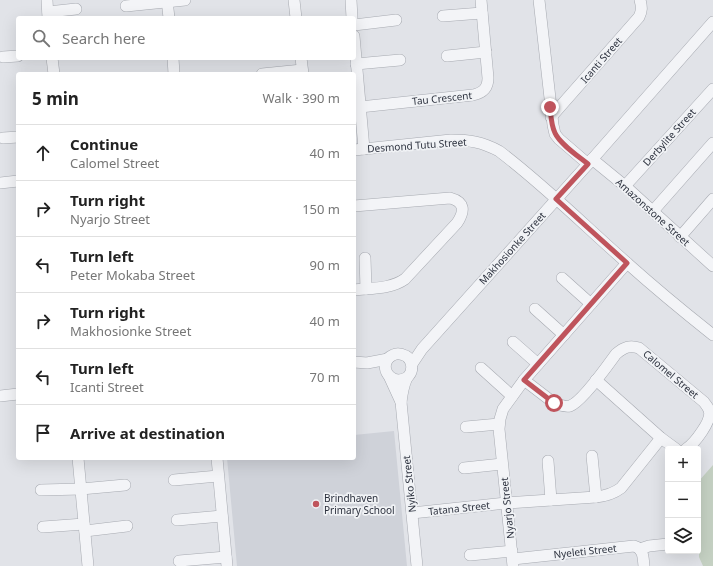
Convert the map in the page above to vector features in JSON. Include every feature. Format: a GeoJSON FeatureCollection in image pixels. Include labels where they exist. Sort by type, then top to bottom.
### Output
{"type":"FeatureCollection","features":[{"type":"Feature","properties":{"kind":"street"},"geometry":{"type":"LineString","coordinates":[[47,0],[48,15],[76,9]]}},
{"type":"Feature","properties":{"kind":"street"},"geometry":{"type":"LineString","coordinates":[[126,6],[185,0]]}},
{"type":"Feature","properties":{"kind":"street"},"geometry":{"type":"LineString","coordinates":[[294,0],[296,16]]}},
{"type":"Feature","properties":{"kind":"street"},"geometry":{"type":"LineString","coordinates":[[351,0],[352,16]]}},
{"type":"Feature","properties":{"kind":"street","name":"Tau Crescent"},"geometry":{"type":"LineString","coordinates":[[360,107],[478,94],[483,92],[488,84],[481,0]]}},
{"type":"Feature","properties":{"kind":"street"},"geometry":{"type":"LineString","coordinates":[[539,0],[551,117],[555,134],[559,139],[590,161]]}},
{"type":"Feature","properties":{"kind":"street","name":"Icanti Street"},"geometry":{"type":"LineString","coordinates":[[551,117],[639,17],[642,6],[640,0]]}},
{"type":"Feature","properties":{"kind":"street"},"geometry":{"type":"LineString","coordinates":[[167,1],[169,16]]}},
{"type":"Feature","properties":{"kind":"street"},"geometry":{"type":"LineString","coordinates":[[443,16],[482,13]]}},
{"type":"Feature","properties":{"kind":"street"},"geometry":{"type":"LineString","coordinates":[[356,25],[396,20]]}},
{"type":"Feature","properties":{"kind":"street","name":"Makhosionke Street"},"geometry":{"type":"LineString","coordinates":[[412,364],[422,348],[713,22]]}},
{"type":"Feature","properties":{"kind":"street"},"geometry":{"type":"LineString","coordinates":[[447,56],[486,52]]}},
{"type":"Feature","properties":{"kind":"street"},"geometry":{"type":"LineString","coordinates":[[3,58],[16,56]]}},
{"type":"Feature","properties":{"kind":"street"},"geometry":{"type":"LineString","coordinates":[[52,60],[54,72]]}},
{"type":"Feature","properties":{"kind":"street"},"geometry":{"type":"LineString","coordinates":[[173,60],[174,72]]}},
{"type":"Feature","properties":{"kind":"street"},"geometry":{"type":"LineString","coordinates":[[301,60],[302,72]]}},
{"type":"Feature","properties":{"kind":"street"},"geometry":{"type":"LineString","coordinates":[[356,60],[360,107],[359,150]]}},
{"type":"Feature","properties":{"kind":"street"},"geometry":{"type":"LineString","coordinates":[[356,64],[400,60]]}},
{"type":"Feature","properties":{"kind":"street","name":"Derbylite Street"},"geometry":{"type":"LineString","coordinates":[[625,186],[713,88]]}},
{"type":"Feature","properties":{"kind":"street"},"geometry":{"type":"LineString","coordinates":[[3,138],[16,137]]}},
{"type":"Feature","properties":{"kind":"street","name":"Desmond Tutu Street"},"geometry":{"type":"LineString","coordinates":[[359,150],[451,140],[475,141],[488,145],[499,151],[556,199],[670,301],[713,335]]}},
{"type":"Feature","properties":{"kind":"street"},"geometry":{"type":"LineString","coordinates":[[653,211],[713,143]]}},
{"type":"Feature","properties":{"kind":"street","name":"Amazonstone Street"},"geometry":{"type":"LineString","coordinates":[[590,161],[625,186],[713,266]]}},
{"type":"Feature","properties":{"kind":"street"},"geometry":{"type":"LineString","coordinates":[[0,183],[16,181]]}},
{"type":"Feature","properties":{"kind":"street"},"geometry":{"type":"LineString","coordinates":[[356,206],[450,198],[459,202],[463,209],[457,223],[400,283],[393,286],[356,290]]}},
{"type":"Feature","properties":{"kind":"street"},"geometry":{"type":"LineString","coordinates":[[680,236],[713,199]]}},
{"type":"Feature","properties":{"kind":"street"},"geometry":{"type":"LineString","coordinates":[[365,258],[366,289]]}},
{"type":"Feature","properties":{"kind":"street","name":"Nyarjo Street"},"geometry":{"type":"LineString","coordinates":[[470,555],[512,558],[500,440],[500,419],[503,409],[524,380],[627,263]]}},
{"type":"Feature","properties":{"kind":"street"},"geometry":{"type":"LineString","coordinates":[[562,278],[591,304]]}},
{"type":"Feature","properties":{"kind":"street"},"geometry":{"type":"LineString","coordinates":[[535,309],[564,335]]}},
{"type":"Feature","properties":{"kind":"street"},"geometry":{"type":"LineString","coordinates":[[513,342],[538,364]]}},
{"type":"Feature","properties":{"kind":"street","name":"Calomel Street"},"geometry":{"type":"LineString","coordinates":[[524,380],[554,403],[570,406],[576,402],[596,380],[620,350],[625,347],[634,346],[644,351],[704,402],[710,410],[707,423],[690,446]]}},
{"type":"Feature","properties":{"kind":"street"},"geometry":{"type":"LineString","coordinates":[[356,362],[367,363],[388,359],[393,355],[408,354],[422,348]]}},
{"type":"Feature","properties":{"kind":"street"},"geometry":{"type":"LineString","coordinates":[[367,363],[396,380],[403,380],[411,373],[412,364],[408,358],[402,354]]}},
{"type":"Feature","properties":{"kind":"street"},"geometry":{"type":"LineString","coordinates":[[388,359],[386,365],[388,374]]}},
{"type":"Feature","properties":{"kind":"street"},"geometry":{"type":"LineString","coordinates":[[481,368],[512,396]]}},
{"type":"Feature","properties":{"kind":"street","name":"Nyiko Street"},"geometry":{"type":"LineString","coordinates":[[388,374],[400,402],[417,566]]}},
{"type":"Feature","properties":{"kind":"street","name":"Nyiko Street"},"geometry":{"type":"LineString","coordinates":[[400,402],[406,378]]}},
{"type":"Feature","properties":{"kind":"street"},"geometry":{"type":"LineString","coordinates":[[596,380],[672,446]]}},
{"type":"Feature","properties":{"kind":"street"},"geometry":{"type":"LineString","coordinates":[[0,396],[16,394]]}},
{"type":"Feature","properties":{"kind":"street"},"geometry":{"type":"LineString","coordinates":[[466,427],[500,424]]}},
{"type":"Feature","properties":{"kind":"street","name":"Tatana Street"},"geometry":{"type":"LineString","coordinates":[[412,514],[506,503],[606,496],[615,493],[621,488],[661,438]]}},
{"type":"Feature","properties":{"kind":"street"},"geometry":{"type":"LineString","coordinates":[[592,456],[596,497]]}},
{"type":"Feature","properties":{"kind":"street"},"geometry":{"type":"LineString","coordinates":[[78,460],[88,566]]}},
{"type":"Feature","properties":{"kind":"street"},"geometry":{"type":"LineString","coordinates":[[179,562],[226,561],[216,460]]}},
{"type":"Feature","properties":{"kind":"street"},"geometry":{"type":"LineString","coordinates":[[548,461],[551,500]]}},
{"type":"Feature","properties":{"kind":"street","name":"Nyarjo Street"},"geometry":{"type":"LineString","coordinates":[[464,468],[502,464]]}},
{"type":"Feature","properties":{"kind":"street"},"geometry":{"type":"LineString","coordinates":[[174,480],[218,476]]}},
{"type":"Feature","properties":{"kind":"street"},"geometry":{"type":"LineString","coordinates":[[41,490],[81,489],[125,485]]}},
{"type":"Feature","properties":{"kind":"street"},"geometry":{"type":"LineString","coordinates":[[177,520],[222,516]]}},
{"type":"Feature","properties":{"kind":"street"},"geometry":{"type":"LineString","coordinates":[[43,527],[128,526]]}},
{"type":"Feature","properties":{"kind":"street","name":"Nyeleti Street"},"geometry":{"type":"LineString","coordinates":[[512,558],[628,546],[634,546],[640,549],[649,546],[665,544]]}},
{"type":"Feature","properties":{"kind":"street"},"geometry":{"type":"LineString","coordinates":[[640,549],[644,566]]}},
{"type":"Feature","properties":{"kind":"shaded area","name":"Brindhaven Primary School"},"geometry":{"type":"Polygon","coordinates":[[[394,431],[407,566],[237,566],[227,460],[356,460],[356,435],[394,431]]]}},
{"type":"Feature","properties":{"kind":"green space"},"geometry":{"type":"Polygon","coordinates":[[[713,465],[713,566],[703,566],[699,557],[699,554],[701,554],[701,479],[713,465]]]}},
{"type":"Feature","properties":{"kind":"place","name":"Brindhaven Primary School"},"geometry":{"type":"Point","coordinates":[316,504]}},
{"type":"Feature","properties":{"kind":"route"},"geometry":{"type":"LineString","coordinates":[[550,107],[555,134],[588,164],[556,199],[627,263],[524,380],[554,403]]}}]}
